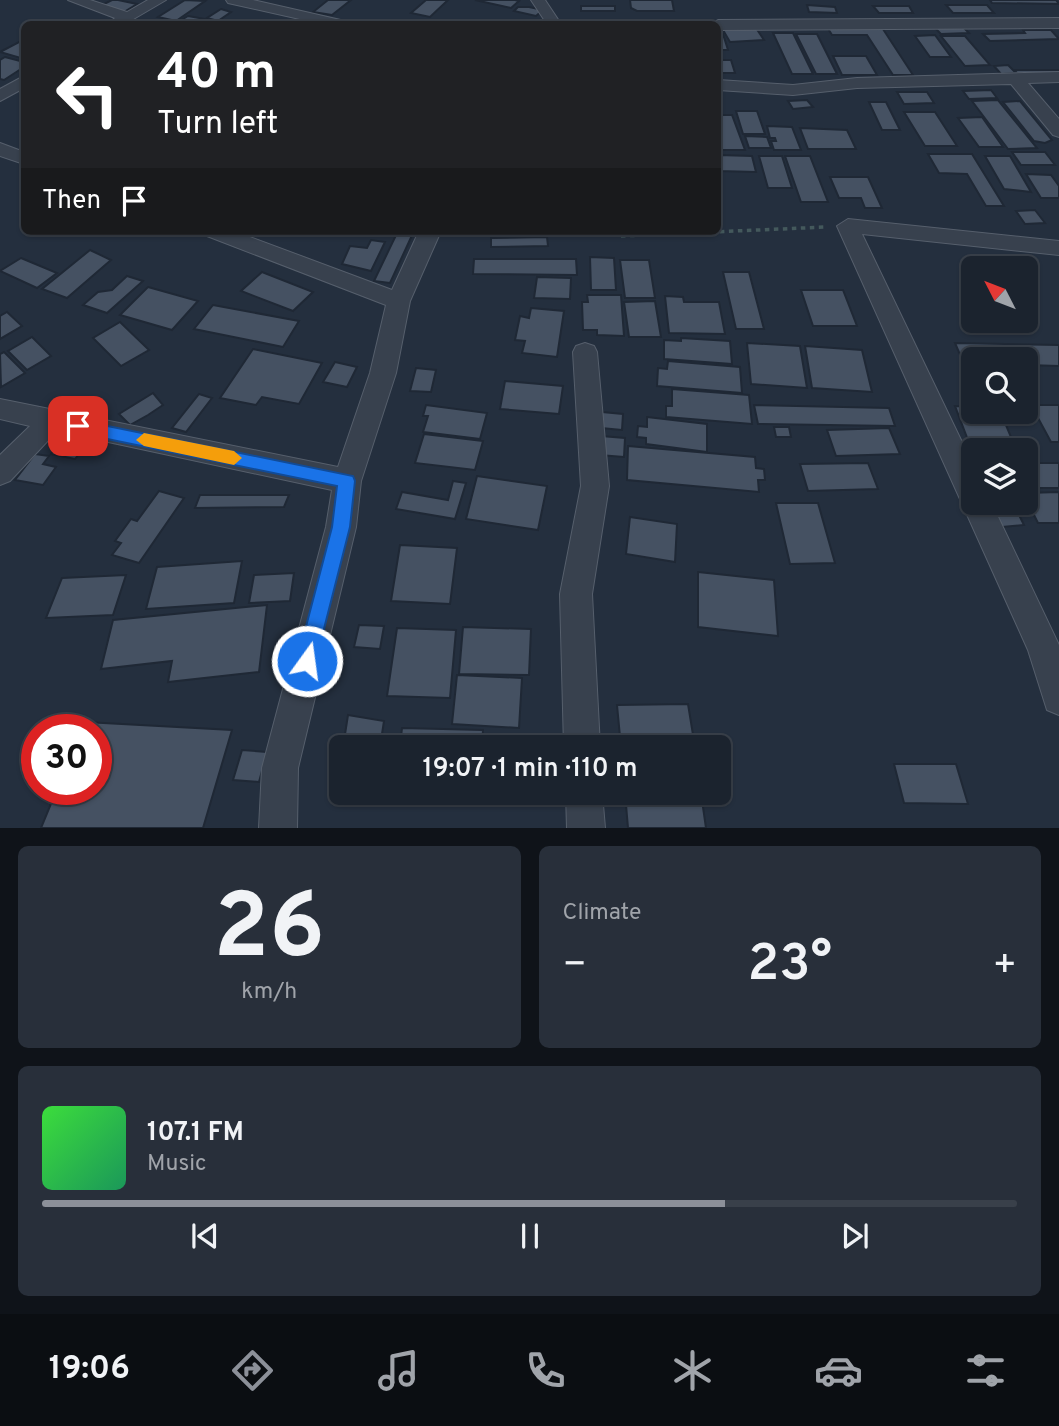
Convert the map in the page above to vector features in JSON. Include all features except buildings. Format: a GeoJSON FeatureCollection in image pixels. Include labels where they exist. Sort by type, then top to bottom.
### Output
{"type":"FeatureCollection","features":[{"type":"Feature","properties":{"kind":"street"},"geometry":{"type":"LineString","coordinates":[[75,0],[121,21],[159,0]]}},
{"type":"Feature","properties":{"kind":"street"},"geometry":{"type":"LineString","coordinates":[[233,0],[327,21]]}},
{"type":"Feature","properties":{"kind":"street"},"geometry":{"type":"LineString","coordinates":[[538,0],[552,21]]}},
{"type":"Feature","properties":{"kind":"street"},"geometry":{"type":"LineString","coordinates":[[721,25],[786,17],[927,17],[1059,23]]}},
{"type":"Feature","properties":{"kind":"street"},"geometry":{"type":"LineString","coordinates":[[721,85],[793,90],[857,83],[1059,77]]}},
{"type":"Feature","properties":{"kind":"street"},"geometry":{"type":"LineString","coordinates":[[1015,78],[1059,131]]}},
{"type":"Feature","properties":{"kind":"street"},"geometry":{"type":"LineString","coordinates":[[0,96],[21,82]]}},
{"type":"Feature","properties":{"kind":"street"},"geometry":{"type":"LineString","coordinates":[[0,149],[21,157]]}},
{"type":"Feature","properties":{"kind":"street"},"geometry":{"type":"LineString","coordinates":[[848,226],[1059,248]]}},
{"type":"Feature","properties":{"kind":"street"},"geometry":{"type":"LineString","coordinates":[[848,226],[961,469]]}},
{"type":"Feature","properties":{"kind":"street"},"geometry":{"type":"LineString","coordinates":[[225,235],[398,301]]}},
{"type":"Feature","properties":{"kind":"street"},"geometry":{"type":"LineString","coordinates":[[278,828],[281,768],[341,527],[346,481],[383,373],[398,301],[428,235]]}},
{"type":"Feature","properties":{"kind":"street"},"geometry":{"type":"LineString","coordinates":[[582,735],[576,594],[595,486],[585,352]]}},
{"type":"Feature","properties":{"kind":"street"},"geometry":{"type":"LineString","coordinates":[[0,409],[346,481]]}},
{"type":"Feature","properties":{"kind":"street"},"geometry":{"type":"LineString","coordinates":[[0,473],[51,421]]}},
{"type":"Feature","properties":{"kind":"street"},"geometry":{"type":"LineString","coordinates":[[982,515],[1044,648],[1059,698]]}},
{"type":"Feature","properties":{"kind":"street"},"geometry":{"type":"LineString","coordinates":[[585,805],[586,828]]}},
{"type":"Feature","properties":{"kind":"path"},"geometry":{"type":"LineString","coordinates":[[721,232],[848,226]]}},
{"type":"Feature","properties":{"kind":"path"},"geometry":{"type":"LineString","coordinates":[[621,236],[644,235]]}},
{"type":"Feature","properties":{"kind":"slow traffic"},"geometry":{"type":"LineString","coordinates":[[144,440],[234,458]]}},
{"type":"Feature","properties":{"kind":"route"},"geometry":{"type":"LineString","coordinates":[[78,426],[346,481],[341,527],[307,661]]}}]}
